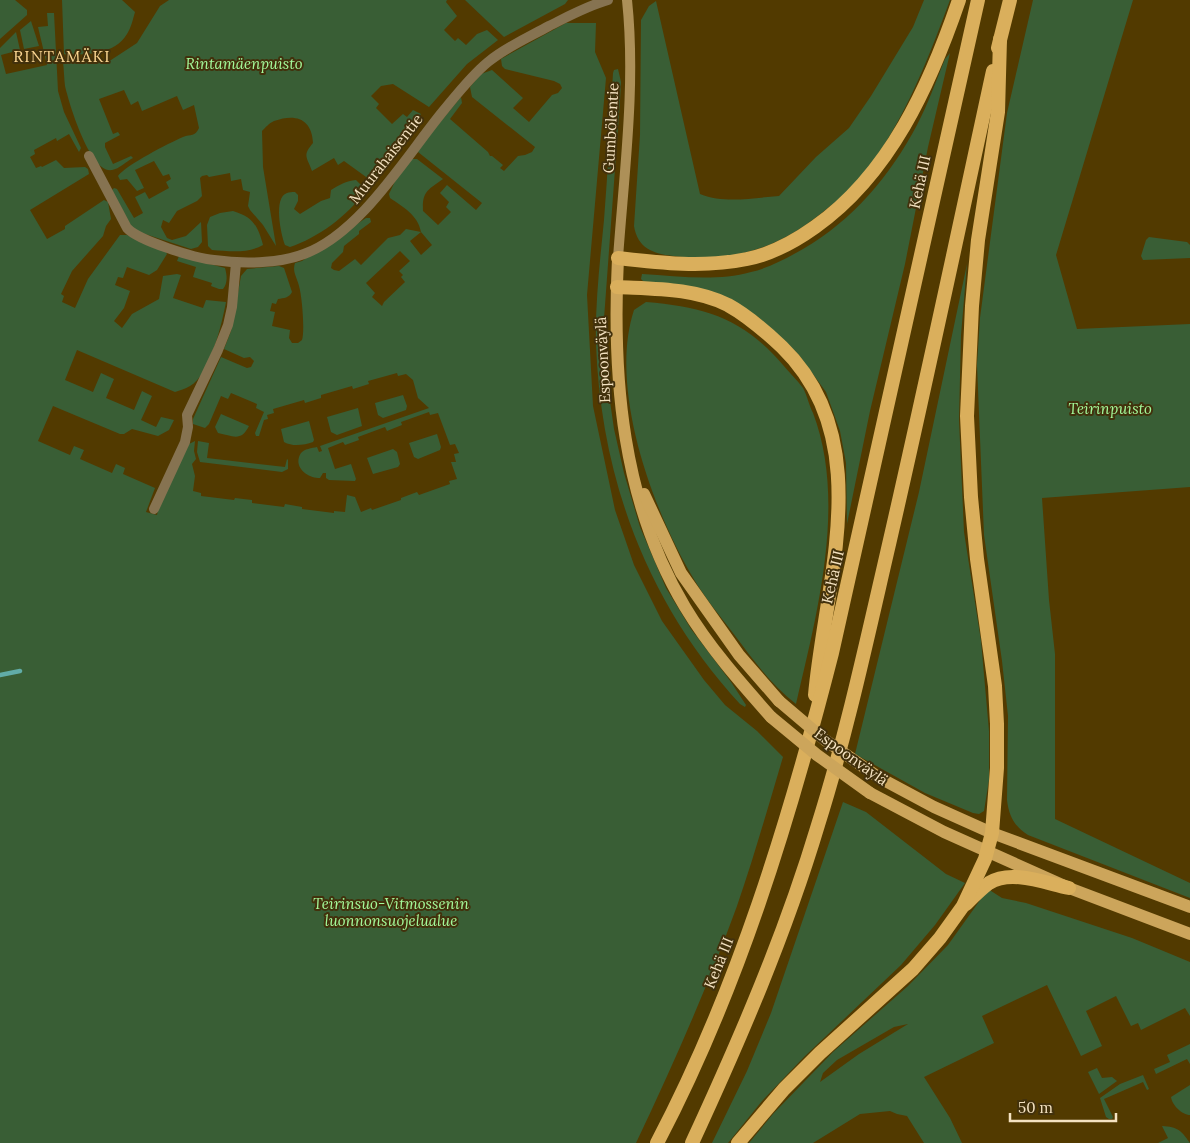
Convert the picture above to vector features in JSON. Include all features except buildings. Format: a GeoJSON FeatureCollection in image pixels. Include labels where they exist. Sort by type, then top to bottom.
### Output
{"type":"FeatureCollection","features":[{"type":"Feature","properties":{"kind":"highway"},"geometry":{"type":"LineString","coordinates":[[618,258],[689,265],[726,263],[778,250],[803,236],[840,208],[879,165],[894,143],[929,75],[959,0]]}},
{"type":"Feature","properties":{"kind":"highway","name":"Kehä III"},"geometry":{"type":"LineString","coordinates":[[657,1143],[703,1046],[745,943],[768,878],[811,737],[852,567],[978,0]]}},
{"type":"Feature","properties":{"kind":"highway"},"geometry":{"type":"LineString","coordinates":[[692,1143],[730,1062],[778,945],[818,825],[842,741],[895,518],[1010,0]]}},
{"type":"Feature","properties":{"kind":"highway"},"geometry":{"type":"LineString","coordinates":[[738,1143],[784,1089],[820,1053],[913,969],[940,938],[963,906],[985,859],[992,833],[997,768],[995,695],[977,559],[971,497],[967,416],[972,297],[978,240],[998,112],[1000,39]]}},
{"type":"Feature","properties":{"kind":"highway"},"geometry":{"type":"LineString","coordinates":[[616,287],[680,291],[728,305],[750,319],[791,356],[807,376],[818,396],[835,448],[839,498],[827,608],[818,657],[811,737]]}},
{"type":"Feature","properties":{"kind":"highway"},"geometry":{"type":"LineString","coordinates":[[963,906],[990,882],[1007,877],[1033,880],[1069,888]]}},
{"type":"Feature","properties":{"kind":"main road","name":"Gumbölentie"},"geometry":{"type":"LineString","coordinates":[[618,258],[629,95],[630,48],[627,0]]}},
{"type":"Feature","properties":{"kind":"main road","name":"Espoonväylä"},"geometry":{"type":"LineString","coordinates":[[618,258],[616,355],[620,402],[629,460],[648,529],[664,567],[685,607],[726,666],[771,717],[817,755],[870,793],[912,816],[1069,888],[1190,934]]}},
{"type":"Feature","properties":{"kind":"main road","name":"Espoonväylä"},"geometry":{"type":"LineString","coordinates":[[629,460],[681,573],[740,655],[779,701],[825,740],[878,777],[934,807],[992,833],[1190,907]]}},
{"type":"Feature","properties":{"kind":"street","name":"Muurahaisentie"},"geometry":{"type":"LineString","coordinates":[[89,156],[123,221],[132,233],[146,240],[203,259],[236,263],[286,259],[303,255],[334,238],[364,212],[456,96],[489,61],[523,39],[588,6],[608,0]]}},
{"type":"Feature","properties":{"kind":"street"},"geometry":{"type":"LineString","coordinates":[[154,509],[185,442],[188,427],[186,415],[228,325],[232,306],[236,263]]}},
{"type":"Feature","properties":{"kind":"green space"},"geometry":{"type":"Polygon","coordinates":[[[0,0],[15,0],[27,10],[27,15],[0,39],[0,0]]]}},
{"type":"Feature","properties":{"kind":"green space"},"geometry":{"type":"Polygon","coordinates":[[[62,0],[122,0],[135,12],[128,32],[122,41],[115,46],[100,52],[67,55],[64,54],[62,0]]]}},
{"type":"Feature","properties":{"kind":"green space","name":"Rintamäenpuisto"},"geometry":{"type":"Polygon","coordinates":[[[169,0],[447,0],[446,2],[457,16],[444,30],[455,41],[458,38],[466,45],[477,34],[487,30],[498,40],[467,64],[429,107],[393,84],[381,86],[371,96],[379,104],[376,108],[392,124],[403,114],[407,117],[413,110],[421,114],[373,182],[344,161],[338,165],[334,158],[312,171],[307,154],[313,143],[312,135],[306,123],[296,118],[289,118],[270,123],[262,131],[263,167],[276,246],[248,206],[250,192],[243,190],[241,179],[231,181],[230,173],[209,177],[207,175],[202,176],[200,178],[202,196],[197,201],[177,211],[169,223],[163,220],[161,227],[167,238],[172,240],[186,236],[201,222],[202,242],[198,247],[191,249],[136,231],[131,226],[112,190],[114,188],[117,189],[134,218],[143,213],[135,197],[145,192],[149,199],[169,188],[166,182],[171,179],[169,174],[163,176],[154,161],[135,170],[144,188],[137,191],[127,179],[120,180],[118,176],[148,155],[183,137],[196,133],[199,128],[194,105],[183,110],[177,96],[142,111],[138,101],[131,105],[124,90],[99,99],[113,134],[118,132],[120,135],[105,143],[113,164],[131,156],[133,158],[112,170],[104,168],[96,161],[89,150],[76,121],[67,95],[63,62],[111,60],[137,43],[160,6],[169,0]]]}},
{"type":"Feature","properties":{"kind":"green space"},"geometry":{"type":"Polygon","coordinates":[[[465,0],[568,0],[565,4],[504,37],[465,0]]]}},
{"type":"Feature","properties":{"kind":"green space"},"geometry":{"type":"Polygon","coordinates":[[[924,0],[950,0],[910,98],[884,145],[869,167],[844,196],[812,220],[779,241],[743,253],[704,258],[683,257],[658,253],[645,247],[640,242],[634,226],[640,135],[641,20],[649,6],[656,1],[700,194],[719,199],[739,200],[779,196],[816,157],[849,128],[913,27],[924,0]]]}},
{"type":"Feature","properties":{"kind":"green space","name":"Teirinpuisto"},"geometry":{"type":"Polygon","coordinates":[[[1033,0],[1133,0],[1056,255],[1077,329],[1190,324],[1190,487],[1042,498],[1055,654],[1055,819],[1190,883],[1190,898],[1028,835],[1016,824],[1008,806],[1008,716],[984,535],[977,365],[980,318],[1007,113],[1033,0]]]}},
{"type":"Feature","properties":{"kind":"green space","name":"Teirinsuo-Vitmossenin luonnonsuojelualue"},"geometry":{"type":"Polygon","coordinates":[[[47,13],[54,13],[58,91],[64,112],[81,148],[79,152],[69,134],[57,141],[56,138],[34,150],[35,154],[30,157],[36,168],[56,160],[64,168],[85,167],[88,169],[89,174],[30,210],[47,239],[65,229],[65,226],[104,200],[108,202],[111,219],[106,226],[103,236],[72,271],[61,294],[64,296],[62,302],[75,308],[88,279],[120,235],[127,235],[165,250],[167,254],[157,270],[149,275],[127,267],[123,278],[118,277],[115,285],[130,291],[124,308],[114,321],[122,328],[132,314],[159,299],[163,276],[181,275],[173,298],[203,308],[206,300],[226,302],[214,348],[204,371],[190,386],[175,392],[77,350],[65,380],[93,392],[101,373],[114,379],[106,398],[134,410],[142,391],[152,396],[141,420],[156,427],[161,417],[174,420],[169,430],[158,436],[132,429],[124,434],[120,434],[53,406],[38,441],[70,455],[74,446],[84,450],[80,459],[112,473],[116,464],[125,468],[123,474],[155,488],[146,512],[157,515],[159,506],[189,444],[195,441],[194,451],[196,459],[192,464],[195,476],[193,491],[201,493],[201,496],[252,500],[252,503],[284,507],[285,504],[302,507],[302,509],[334,513],[334,511],[345,512],[347,495],[355,497],[361,512],[401,500],[401,498],[417,492],[419,495],[450,484],[449,481],[457,479],[451,462],[456,462],[454,454],[459,453],[455,444],[450,445],[438,413],[430,415],[429,412],[401,422],[402,425],[387,431],[385,427],[358,437],[359,440],[345,445],[343,442],[328,448],[335,469],[351,464],[355,481],[329,480],[326,478],[326,473],[323,473],[320,478],[311,476],[303,471],[298,463],[301,453],[308,449],[317,447],[319,452],[322,451],[320,446],[429,408],[418,398],[413,380],[406,374],[398,376],[397,373],[368,381],[369,384],[353,389],[352,386],[321,395],[321,398],[305,403],[304,400],[273,409],[274,413],[267,415],[268,419],[264,420],[259,436],[256,436],[255,433],[264,412],[256,408],[257,404],[231,393],[228,399],[221,396],[209,424],[205,428],[193,424],[193,419],[221,357],[247,368],[251,367],[254,361],[250,357],[244,358],[224,349],[231,331],[241,276],[247,269],[279,266],[284,268],[292,292],[288,297],[278,299],[276,304],[272,303],[270,311],[275,312],[272,326],[290,330],[289,338],[292,343],[298,343],[302,340],[303,336],[303,322],[300,291],[294,272],[295,263],[302,261],[366,218],[370,218],[371,222],[344,246],[343,252],[332,263],[331,268],[334,270],[339,271],[355,259],[361,265],[388,238],[400,235],[406,229],[421,232],[413,216],[390,198],[389,194],[398,175],[411,159],[417,159],[443,179],[427,192],[423,204],[423,211],[438,225],[451,212],[446,207],[449,202],[440,193],[447,185],[476,210],[482,203],[418,152],[418,149],[461,97],[462,103],[450,119],[488,152],[490,156],[503,165],[500,168],[504,171],[518,156],[532,152],[535,147],[472,97],[470,87],[481,74],[492,70],[523,98],[513,108],[529,122],[552,95],[558,93],[562,88],[560,84],[554,81],[505,69],[502,66],[501,59],[566,23],[596,23],[595,52],[606,78],[587,295],[593,406],[615,510],[634,565],[662,621],[704,680],[725,705],[757,731],[783,757],[749,869],[726,936],[689,1025],[636,1143],[0,1143],[0,48],[16,32],[20,50],[1,55],[6,74],[47,65],[38,27],[48,26],[47,13]],[[421,232],[410,241],[421,255],[432,245],[421,232]],[[400,251],[366,283],[375,293],[372,297],[382,306],[405,282],[401,277],[403,275],[399,271],[410,261],[400,251]]]}},
{"type":"Feature","properties":{"kind":"green space"},"geometry":{"type":"Polygon","coordinates":[[[31,21],[39,46],[24,49],[20,30],[31,21]]]}},
{"type":"Feature","properties":{"kind":"green space"},"geometry":{"type":"Polygon","coordinates":[[[950,53],[928,147],[905,264],[870,411],[847,524],[846,463],[840,431],[826,392],[799,355],[757,316],[645,283],[641,279],[642,274],[710,278],[758,270],[803,249],[838,225],[869,195],[895,162],[917,125],[945,59],[950,53]]]}},
{"type":"Feature","properties":{"kind":"green space"},"geometry":{"type":"Polygon","coordinates":[[[618,69],[621,82],[620,101],[602,346],[614,429],[624,473],[640,527],[666,588],[691,629],[731,682],[746,705],[745,707],[740,704],[708,665],[679,625],[655,582],[635,538],[608,444],[600,394],[596,344],[596,313],[613,73],[614,70],[618,69]]]}},
{"type":"Feature","properties":{"kind":"green space"},"geometry":{"type":"Polygon","coordinates":[[[356,180],[362,186],[364,192],[341,218],[311,238],[290,247],[285,245],[279,217],[280,201],[283,196],[292,192],[298,195],[298,201],[294,209],[300,214],[321,201],[330,198],[331,190],[334,188],[346,182],[356,180]]]}},
{"type":"Feature","properties":{"kind":"green space"},"geometry":{"type":"Polygon","coordinates":[[[233,211],[240,213],[254,223],[263,245],[251,250],[238,251],[212,250],[208,246],[207,225],[210,217],[233,211]]]}},
{"type":"Feature","properties":{"kind":"green space"},"geometry":{"type":"Polygon","coordinates":[[[1149,237],[1187,242],[1190,245],[1190,258],[1143,260],[1141,256],[1146,240],[1149,237]]]}},
{"type":"Feature","properties":{"kind":"green space"},"geometry":{"type":"Polygon","coordinates":[[[179,256],[225,268],[227,279],[223,289],[211,286],[212,283],[193,277],[196,267],[177,261],[179,256]]]}},
{"type":"Feature","properties":{"kind":"green space"},"geometry":{"type":"Polygon","coordinates":[[[967,264],[961,335],[959,420],[964,532],[981,641],[989,731],[989,780],[984,811],[979,814],[925,793],[855,754],[919,492],[967,264]]]}},
{"type":"Feature","properties":{"kind":"green space"},"geometry":{"type":"Polygon","coordinates":[[[646,302],[687,307],[722,318],[738,326],[768,349],[798,382],[803,388],[813,413],[823,447],[828,483],[828,520],[820,596],[796,704],[762,670],[699,588],[679,553],[650,486],[631,412],[627,376],[627,341],[634,310],[646,302]]]}},
{"type":"Feature","properties":{"kind":"green space"},"geometry":{"type":"Polygon","coordinates":[[[403,395],[407,406],[406,410],[383,418],[378,415],[375,403],[403,395]]]}},
{"type":"Feature","properties":{"kind":"green space"},"geometry":{"type":"Polygon","coordinates":[[[358,408],[362,426],[337,435],[331,432],[327,417],[358,408]]]}},
{"type":"Feature","properties":{"kind":"green space"},"geometry":{"type":"Polygon","coordinates":[[[221,414],[249,426],[243,434],[236,437],[218,433],[215,427],[221,414]]]}},
{"type":"Feature","properties":{"kind":"green space"},"geometry":{"type":"Polygon","coordinates":[[[309,421],[313,442],[291,445],[284,442],[281,429],[309,421]]]}},
{"type":"Feature","properties":{"kind":"green space"},"geometry":{"type":"Polygon","coordinates":[[[437,434],[441,447],[440,450],[418,459],[414,457],[409,443],[437,434]]]}},
{"type":"Feature","properties":{"kind":"green space"},"geometry":{"type":"Polygon","coordinates":[[[198,441],[209,443],[207,458],[285,467],[287,459],[288,469],[282,472],[200,462],[197,452],[198,441]]]}},
{"type":"Feature","properties":{"kind":"green space"},"geometry":{"type":"Polygon","coordinates":[[[393,449],[397,452],[400,464],[398,467],[373,474],[367,458],[393,449]]]}},
{"type":"Feature","properties":{"kind":"green space"},"geometry":{"type":"Polygon","coordinates":[[[843,802],[866,812],[946,874],[965,883],[935,925],[901,965],[804,1057],[762,1101],[728,1143],[712,1143],[747,1071],[771,1013],[843,802]]]}},
{"type":"Feature","properties":{"kind":"green space"},"geometry":{"type":"Polygon","coordinates":[[[988,889],[1002,898],[1026,903],[1132,938],[1190,962],[1190,1016],[1185,1008],[1141,1030],[1138,1023],[1131,1026],[1116,996],[1086,1011],[1102,1046],[1081,1056],[1047,985],[982,1016],[994,1043],[924,1077],[950,1118],[962,1143],[924,1143],[907,1116],[890,1111],[860,1114],[813,1143],[749,1143],[773,1114],[833,1052],[908,986],[948,945],[988,889]],[[908,1024],[894,1027],[837,1060],[823,1073],[820,1082],[859,1054],[908,1024]]]}},
{"type":"Feature","properties":{"kind":"green space"},"geometry":{"type":"Polygon","coordinates":[[[1190,1044],[1190,1064],[1187,1059],[1156,1074],[1154,1069],[1170,1062],[1167,1055],[1190,1044]]]}},
{"type":"Feature","properties":{"kind":"green space"},"geometry":{"type":"Polygon","coordinates":[[[1097,1068],[1102,1078],[1112,1077],[1117,1081],[1099,1094],[1088,1072],[1097,1068]]]}},
{"type":"Feature","properties":{"kind":"green space"},"geometry":{"type":"Polygon","coordinates":[[[1143,1075],[1149,1089],[1147,1090],[1143,1082],[1104,1099],[1113,1117],[1109,1119],[1106,1117],[1100,1098],[1120,1084],[1143,1075]]]}},
{"type":"Feature","properties":{"kind":"green space"},"geometry":{"type":"Polygon","coordinates":[[[1190,1085],[1190,1115],[1187,1115],[1178,1109],[1171,1097],[1190,1085]]]}},
{"type":"Feature","properties":{"kind":"green space"},"geometry":{"type":"Polygon","coordinates":[[[1162,1126],[1179,1130],[1190,1143],[1158,1143],[1168,1138],[1162,1126]]]}},
{"type":"Feature","properties":{"kind":"waterway"},"geometry":{"type":"LineString","coordinates":[[0,675],[20,671]]}},
{"type":"Feature","properties":{"kind":"district","name":"RINTAMÄKI"},"geometry":{"type":"Point","coordinates":[62,56]}}]}
